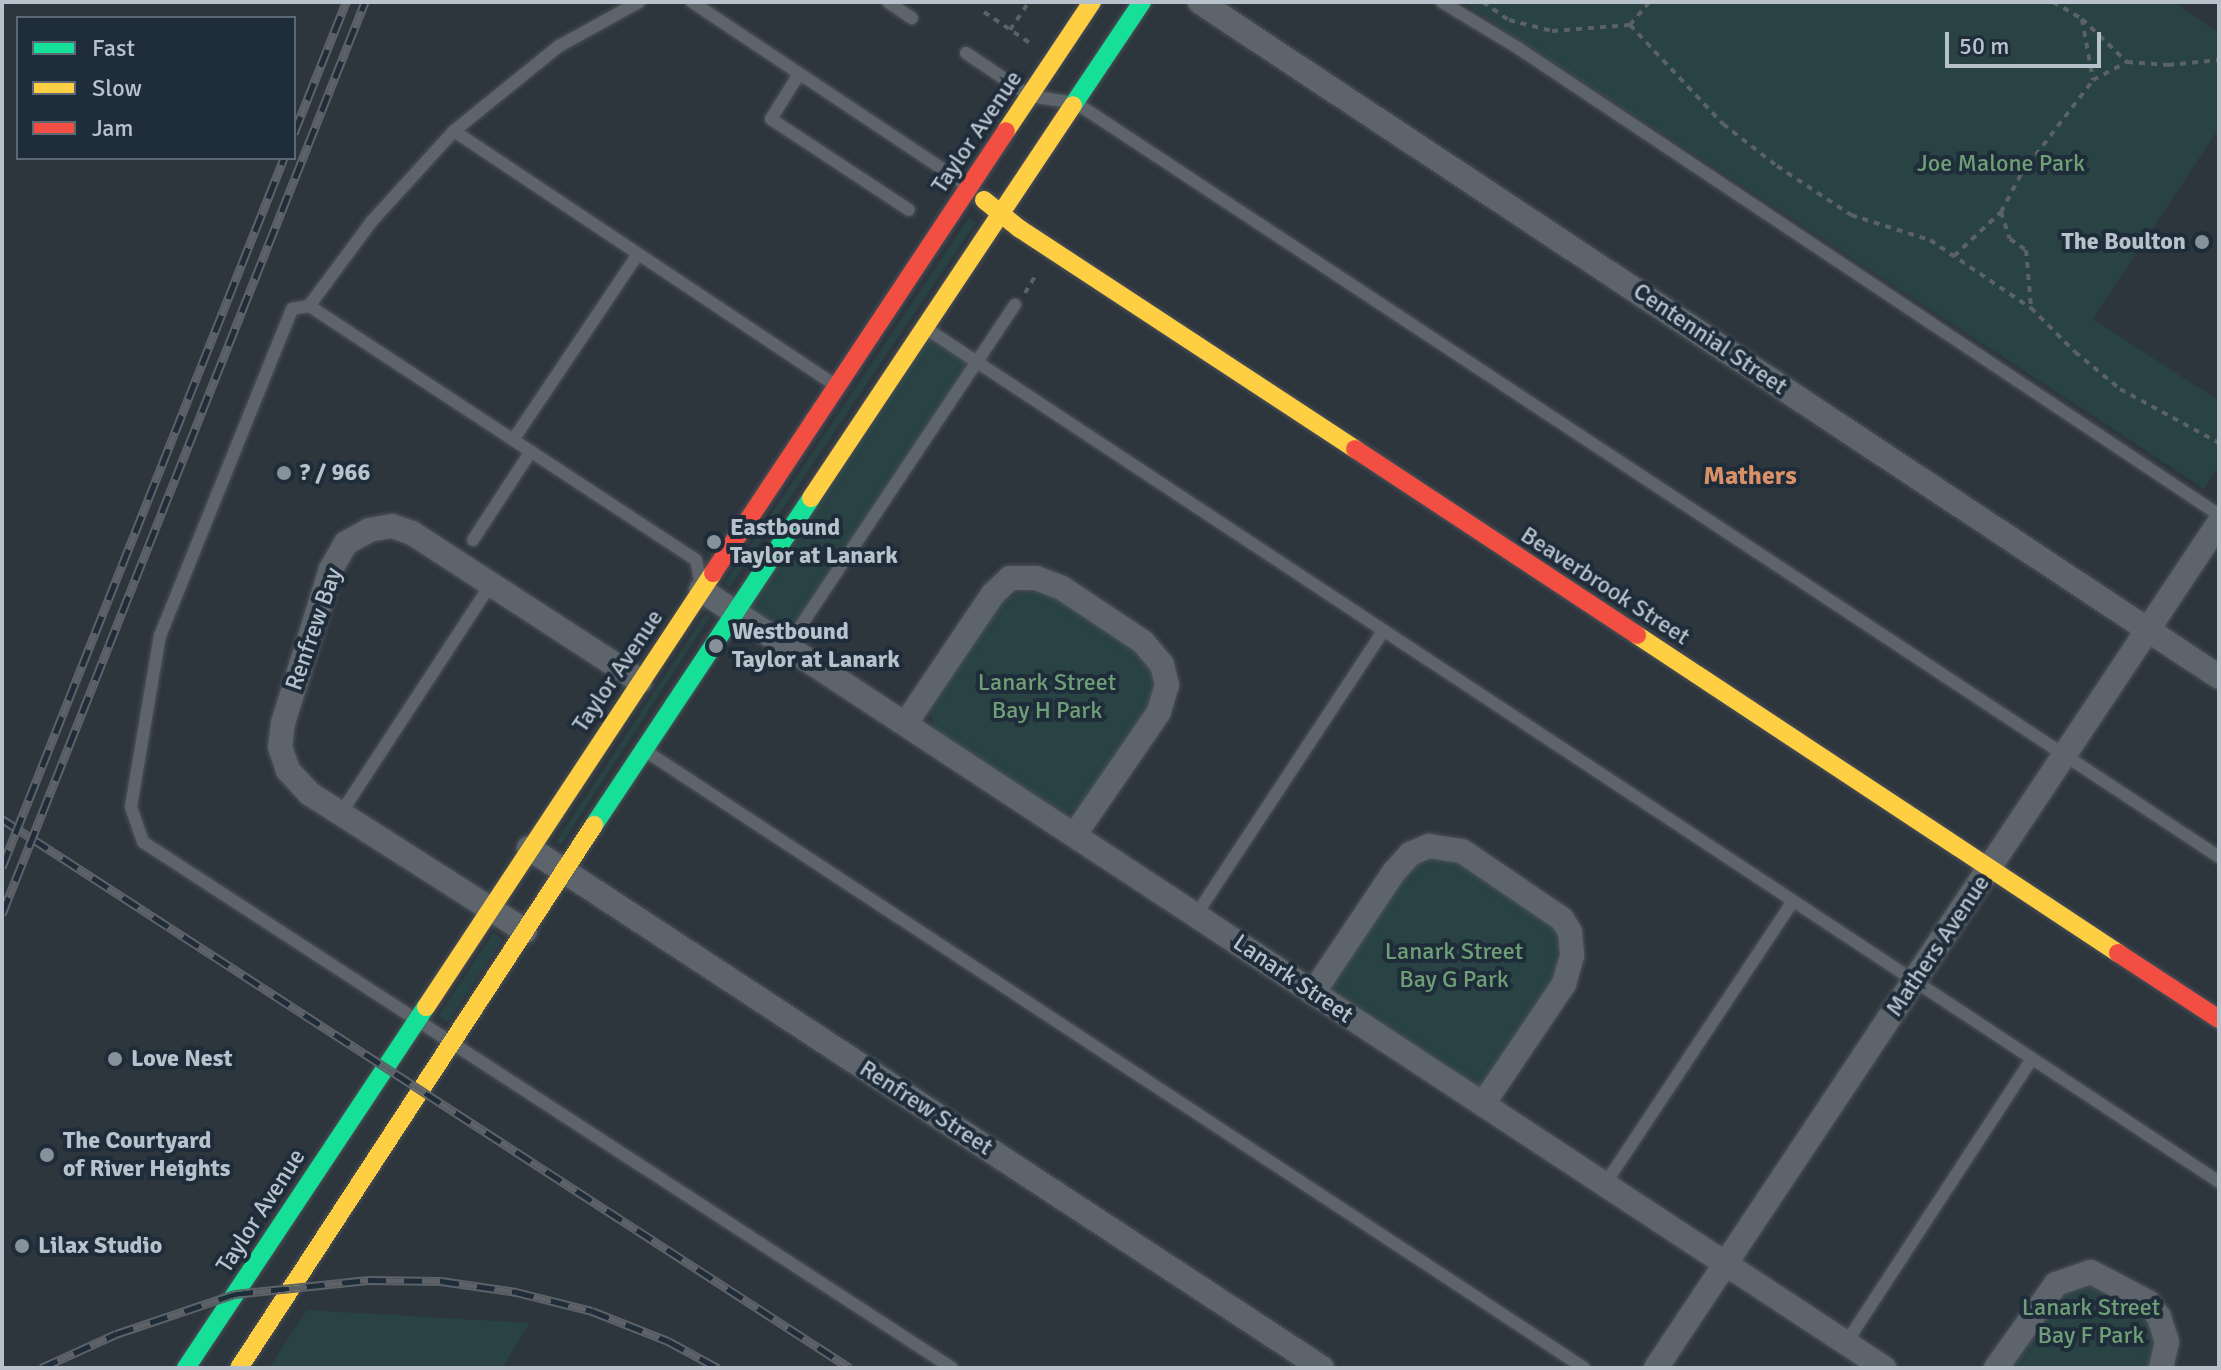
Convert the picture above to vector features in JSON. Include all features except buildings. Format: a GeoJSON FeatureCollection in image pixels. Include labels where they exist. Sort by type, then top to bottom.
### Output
{"type":"FeatureCollection","features":[{"type":"Feature","properties":{"kind":"main road"},"geometry":{"type":"LineString","coordinates":[[237,1368],[736,611],[1076,103],[1114,34],[1142,2]]}},
{"type":"Feature","properties":{"kind":"main road","name":"Taylor Avenue"},"geometry":{"type":"LineString","coordinates":[[186,1368],[969,187],[1030,96],[1098,6]]}},
{"type":"Feature","properties":{"kind":"main road","name":"Beaverbrook Street"},"geometry":{"type":"LineString","coordinates":[[969,187],[1000,214],[2219,1019]]}},
{"type":"Feature","properties":{"kind":"street","name":"Centennial Street"},"geometry":{"type":"LineString","coordinates":[[1200,2],[2219,677]]}},
{"type":"Feature","properties":{"kind":"street","name":"Mathers Avenue"},"geometry":{"type":"LineString","coordinates":[[1656,1368],[2219,523]]}},
{"type":"Feature","properties":{"kind":"street","name":"Renfrew Bay"},"geometry":{"type":"LineString","coordinates":[[525,931],[310,794],[288,770],[280,747],[283,723],[331,569],[346,543],[369,530],[392,526],[412,533],[640,681]]}},
{"type":"Feature","properties":{"kind":"street"},"geometry":{"type":"LineString","coordinates":[[906,723],[993,594],[1010,578],[1036,578],[1062,588],[1143,642],[1162,665],[1167,685],[1159,712],[1075,834]]}},
{"type":"Feature","properties":{"kind":"street","name":"Lanark Street"},"geometry":{"type":"LineString","coordinates":[[701,590],[1884,1368]]}},
{"type":"Feature","properties":{"kind":"street"},"geometry":{"type":"LineString","coordinates":[[1313,993],[1394,872],[1410,854],[1429,846],[1462,851],[1562,919],[1570,932],[1572,956],[1564,984],[1483,1104]]}},
{"type":"Feature","properties":{"kind":"street","name":"Renfrew Street"},"geometry":{"type":"LineString","coordinates":[[529,848],[1322,1368]]}},
{"type":"Feature","properties":{"kind":"street"},"geometry":{"type":"LineString","coordinates":[[1996,1368],[2056,1284],[2091,1272],[2148,1302],[2159,1317],[2167,1342],[2161,1368]]}},
{"type":"Feature","properties":{"kind":"street"},"geometry":{"type":"LineString","coordinates":[[201,1345],[237,1368]]}},
{"type":"Feature","properties":{"kind":"lane"},"geometry":{"type":"LineString","coordinates":[[309,306],[372,221],[454,131],[559,46],[639,2]]}},
{"type":"Feature","properties":{"kind":"lane"},"geometry":{"type":"LineString","coordinates":[[692,2],[969,187]]}},
{"type":"Feature","properties":{"kind":"lane"},"geometry":{"type":"LineString","coordinates":[[888,2],[912,18]]}},
{"type":"Feature","properties":{"kind":"lane"},"geometry":{"type":"LineString","coordinates":[[1442,2],[1531,57],[2219,515]]}},
{"type":"Feature","properties":{"kind":"lane"},"geometry":{"type":"LineString","coordinates":[[966,53],[1030,96],[1076,103],[2219,857]]}},
{"type":"Feature","properties":{"kind":"lane"},"geometry":{"type":"LineString","coordinates":[[799,74],[771,119],[909,210]]}},
{"type":"Feature","properties":{"kind":"lane"},"geometry":{"type":"LineString","coordinates":[[454,131],[837,386]]}},
{"type":"Feature","properties":{"kind":"lane"},"geometry":{"type":"LineString","coordinates":[[513,440],[638,254]]}},
{"type":"Feature","properties":{"kind":"lane"},"geometry":{"type":"LineString","coordinates":[[788,645],[1018,302]]}},
{"type":"Feature","properties":{"kind":"lane"},"geometry":{"type":"LineString","coordinates":[[701,590],[696,560],[309,306],[292,309],[160,635],[131,807],[143,842],[952,1368]]}},
{"type":"Feature","properties":{"kind":"lane"},"geometry":{"type":"LineString","coordinates":[[925,328],[2219,1182]]}},
{"type":"Feature","properties":{"kind":"lane"},"geometry":{"type":"LineString","coordinates":[[473,540],[531,451]]}},
{"type":"Feature","properties":{"kind":"lane"},"geometry":{"type":"LineString","coordinates":[[341,813],[491,584]]}},
{"type":"Feature","properties":{"kind":"lane"},"geometry":{"type":"LineString","coordinates":[[1196,915],[1383,631]]}},
{"type":"Feature","properties":{"kind":"lane"},"geometry":{"type":"LineString","coordinates":[[644,750],[1584,1368]]}},
{"type":"Feature","properties":{"kind":"lane"},"geometry":{"type":"LineString","coordinates":[[1605,1184],[1793,901]]}},
{"type":"Feature","properties":{"kind":"lane"},"geometry":{"type":"LineString","coordinates":[[1846,1343],[2032,1059]]}},
{"type":"Feature","properties":{"kind":"path"},"geometry":{"type":"LineString","coordinates":[[1010,30],[1029,2]]}},
{"type":"Feature","properties":{"kind":"path"},"geometry":{"type":"LineString","coordinates":[[1483,2],[1509,20],[1552,31],[1630,25],[1649,2]]}},
{"type":"Feature","properties":{"kind":"path"},"geometry":{"type":"LineString","coordinates":[[2053,2],[2082,19],[2127,62]]}},
{"type":"Feature","properties":{"kind":"path"},"geometry":{"type":"LineString","coordinates":[[984,12],[1036,46]]}},
{"type":"Feature","properties":{"kind":"path"},"geometry":{"type":"LineString","coordinates":[[2082,19],[2093,80]]}},
{"type":"Feature","properties":{"kind":"path"},"geometry":{"type":"LineString","coordinates":[[1630,25],[1723,124],[1777,166],[1851,215],[1930,240],[2031,308],[2075,352],[2120,389],[2219,443]]}},
{"type":"Feature","properties":{"kind":"path"},"geometry":{"type":"LineString","coordinates":[[1954,256],[2001,212],[2021,174],[2093,80],[2127,62],[2168,65],[2219,60]]}},
{"type":"Feature","properties":{"kind":"path"},"geometry":{"type":"LineString","coordinates":[[2001,212],[2010,239],[2026,250],[2031,308]]}},
{"type":"Feature","properties":{"kind":"path"},"geometry":{"type":"LineString","coordinates":[[1018,302],[1036,275]]}},
{"type":"Feature","properties":{"kind":"green space","name":"Joe Malone Park"},"geometry":{"type":"Polygon","coordinates":[[[1462,2],[2174,2],[2219,33],[2219,128],[2093,319],[2219,401],[2219,465],[2204,489],[1462,2]]]}},
{"type":"Feature","properties":{"kind":"green space"},"geometry":{"type":"Polygon","coordinates":[[[969,218],[976,222],[730,587],[727,586],[725,583],[969,218]]]}},
{"type":"Feature","properties":{"kind":"green space"},"geometry":{"type":"Polygon","coordinates":[[[925,328],[977,362],[788,645],[736,611],[925,328]]]}},
{"type":"Feature","properties":{"kind":"green space","name":"Lanark Street Bay H Park"},"geometry":{"type":"Polygon","coordinates":[[[1030,589],[1063,600],[1138,651],[1154,676],[1151,705],[1082,807],[1065,814],[934,728],[929,706],[999,601],[1030,589]]]}},
{"type":"Feature","properties":{"kind":"green space"},"geometry":{"type":"Polygon","coordinates":[[[705,614],[710,616],[559,844],[556,842],[705,614]]]}},
{"type":"Feature","properties":{"kind":"green space","name":"Lanark Street Bay G Park"},"geometry":{"type":"Polygon","coordinates":[[[1429,846],[1562,919],[1572,956],[1483,1104],[1313,993],[1429,846]]]}},
{"type":"Feature","properties":{"kind":"green space"},"geometry":{"type":"Polygon","coordinates":[[[493,933],[503,939],[449,1021],[443,1020],[439,1015],[493,933]]]}},
{"type":"Feature","properties":{"kind":"green space","name":"Lanark Street Bay F Park"},"geometry":{"type":"Polygon","coordinates":[[[2072,1279],[2148,1302],[2161,1368],[1996,1368],[2072,1279]]]}},
{"type":"Feature","properties":{"kind":"green space"},"geometry":{"type":"Polygon","coordinates":[[[307,1310],[530,1323],[502,1368],[269,1368],[307,1310]]]}},
{"type":"Feature","properties":{"kind":"railway"},"geometry":{"type":"LineString","coordinates":[[296,128],[346,2]]}},
{"type":"Feature","properties":{"kind":"railway"},"geometry":{"type":"LineString","coordinates":[[2,914],[365,2]]}},
{"type":"Feature","properties":{"kind":"railway"},"geometry":{"type":"LineString","coordinates":[[2,867],[283,160]]}},
{"type":"Feature","properties":{"kind":"railway"},"geometry":{"type":"LineString","coordinates":[[2,819],[850,1368]]}},
{"type":"Feature","properties":{"kind":"railway"},"geometry":{"type":"LineString","coordinates":[[41,1368],[116,1334],[235,1294],[368,1280],[441,1281],[516,1292],[592,1311],[668,1341],[718,1368]]}},
{"type":"Feature","properties":{"kind":"traffic: fast"},"geometry":{"type":"LineString","coordinates":[[1073,105],[1142,2]]}},
{"type":"Feature","properties":{"kind":"traffic: fast"},"geometry":{"type":"LineString","coordinates":[[594,825],[811,498]]}},
{"type":"Feature","properties":{"kind":"traffic: fast"},"geometry":{"type":"LineString","coordinates":[[186,1368],[426,1007]]}},
{"type":"Feature","properties":{"kind":"traffic: slow"},"geometry":{"type":"LineString","coordinates":[[1006,131],[1092,2]]}},
{"type":"Feature","properties":{"kind":"traffic: slow"},"geometry":{"type":"LineString","coordinates":[[811,498],[1073,105]]}},
{"type":"Feature","properties":{"kind":"traffic: slow"},"geometry":{"type":"LineString","coordinates":[[984,200],[1020,229],[1355,449]]}},
{"type":"Feature","properties":{"kind":"traffic: slow"},"geometry":{"type":"LineString","coordinates":[[426,1007],[713,573]]}},
{"type":"Feature","properties":{"kind":"traffic: slow"},"geometry":{"type":"LineString","coordinates":[[1637,635],[2118,953]]}},
{"type":"Feature","properties":{"kind":"traffic: slow"},"geometry":{"type":"LineString","coordinates":[[239,1368],[594,825]]}},
{"type":"Feature","properties":{"kind":"traffic: jam"},"geometry":{"type":"LineString","coordinates":[[713,573],[1006,131]]}},
{"type":"Feature","properties":{"kind":"traffic: jam"},"geometry":{"type":"LineString","coordinates":[[1355,449],[1637,635]]}},
{"type":"Feature","properties":{"kind":"traffic: jam"},"geometry":{"type":"LineString","coordinates":[[2118,953],[2219,1019]]}},
{"type":"Feature","properties":{"kind":"place","name":"The Boulton"},"geometry":{"type":"Point","coordinates":[2202,242]}},
{"type":"Feature","properties":{"kind":"place","name":"? / 966"},"geometry":{"type":"Point","coordinates":[284,473]}},
{"type":"Feature","properties":{"kind":"place","name":"Eastbound Taylor at Lanark"},"geometry":{"type":"Point","coordinates":[714,542]}},
{"type":"Feature","properties":{"kind":"place","name":"Westbound Taylor at Lanark"},"geometry":{"type":"Point","coordinates":[716,646]}},
{"type":"Feature","properties":{"kind":"place","name":"Love Nest"},"geometry":{"type":"Point","coordinates":[115,1059]}},
{"type":"Feature","properties":{"kind":"place","name":"The Courtyard of River Heights"},"geometry":{"type":"Point","coordinates":[47,1155]}},
{"type":"Feature","properties":{"kind":"place","name":"Lilax Studio"},"geometry":{"type":"Point","coordinates":[22,1246]}},
{"type":"Feature","properties":{"kind":"district","name":"Mathers"},"geometry":{"type":"Point","coordinates":[1750,477]}}]}
